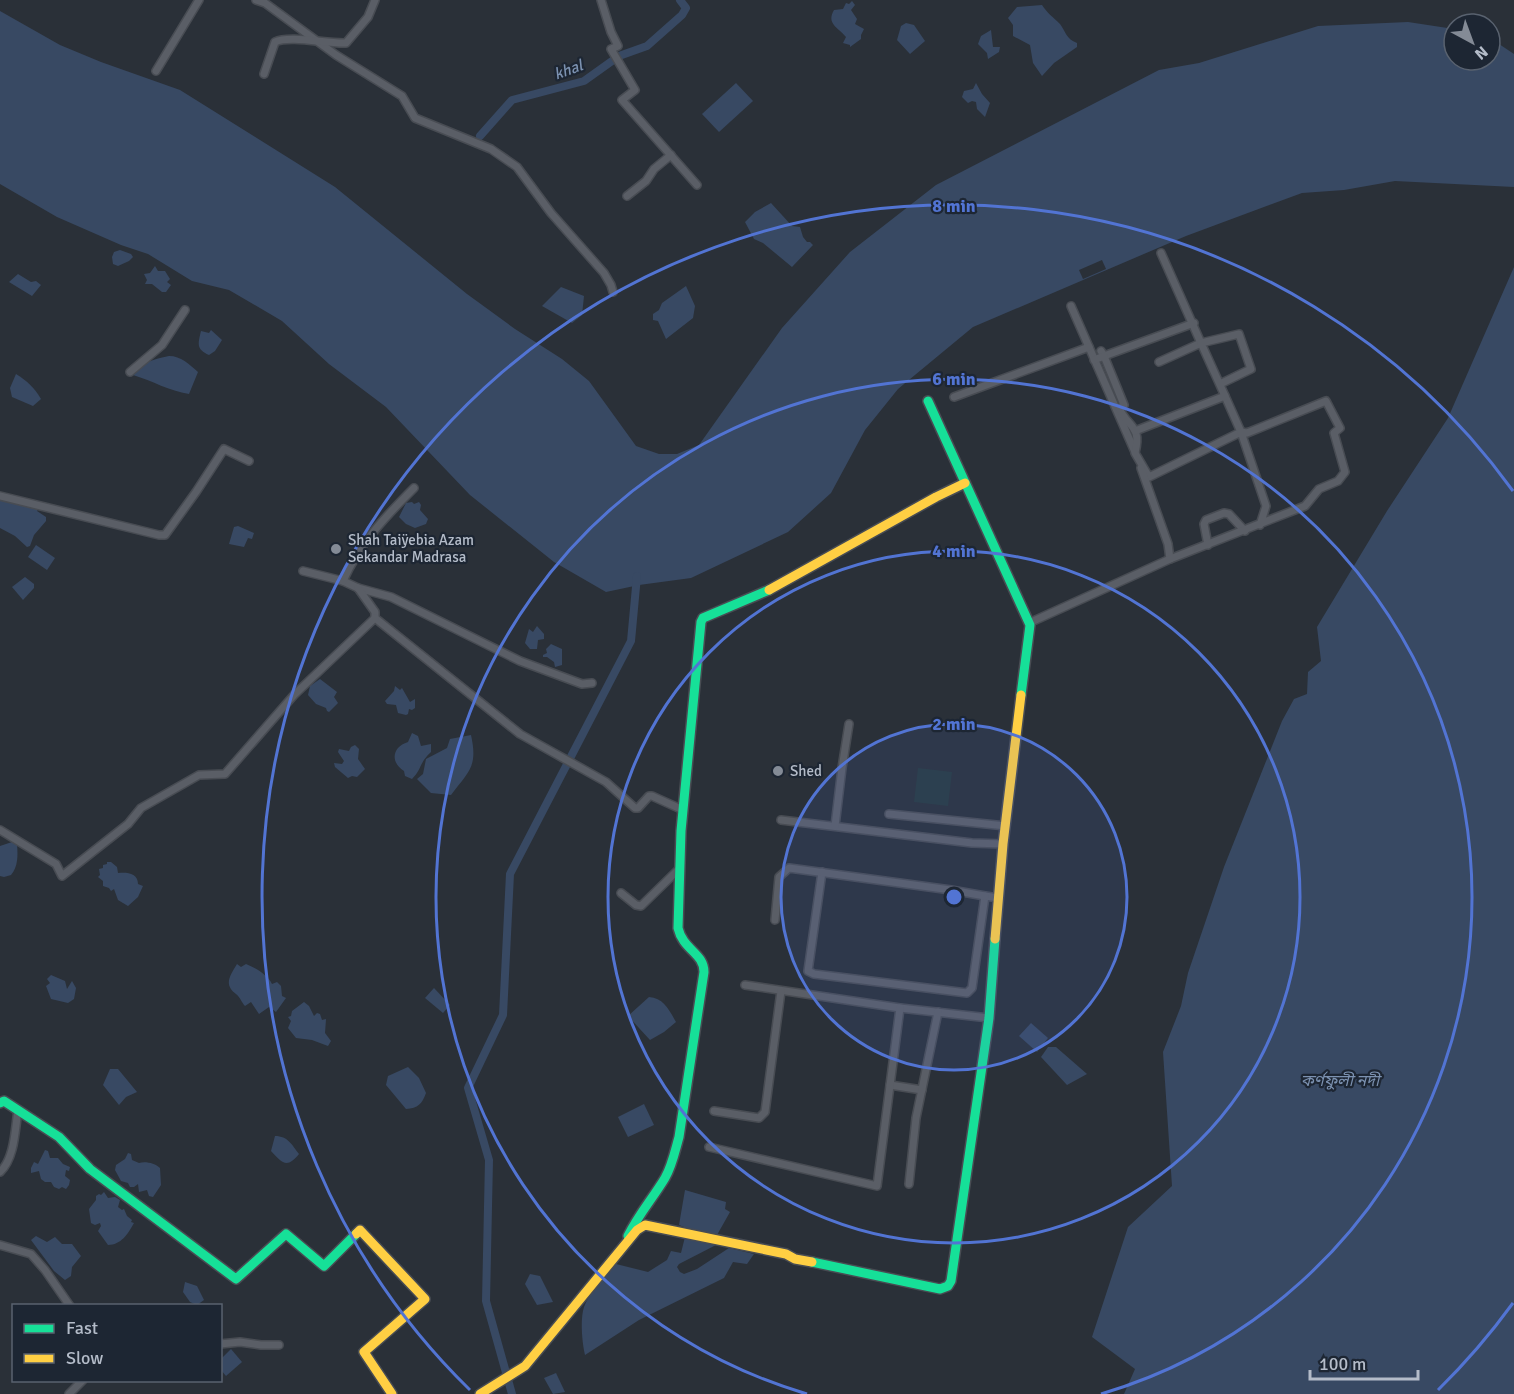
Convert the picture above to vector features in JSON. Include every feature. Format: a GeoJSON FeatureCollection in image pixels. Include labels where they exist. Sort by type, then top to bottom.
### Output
{"type":"FeatureCollection","features":[{"type":"Feature","properties":{"kind":"street"},"geometry":{"type":"LineString","coordinates":[[156,71],[199,0]]}},
{"type":"Feature","properties":{"kind":"street"},"geometry":{"type":"LineString","coordinates":[[256,0],[265,3],[315,41],[402,96],[415,118],[491,149],[517,166],[551,213],[604,273],[613,292]]}},
{"type":"Feature","properties":{"kind":"street"},"geometry":{"type":"LineString","coordinates":[[264,74],[275,42],[286,39],[329,44],[346,43],[368,17],[375,0]]}},
{"type":"Feature","properties":{"kind":"street"},"geometry":{"type":"LineString","coordinates":[[601,0],[618,46],[611,50],[635,90],[622,100],[697,185]]}},
{"type":"Feature","properties":{"kind":"street"},"geometry":{"type":"LineString","coordinates":[[627,196],[646,181],[654,169],[671,155]]}},
{"type":"Feature","properties":{"kind":"street"},"geometry":{"type":"LineString","coordinates":[[1161,253],[1241,432],[1266,506],[1260,525]]}},
{"type":"Feature","properties":{"kind":"street"},"geometry":{"type":"LineString","coordinates":[[1071,306],[1135,453],[1168,544],[1170,560]]}},
{"type":"Feature","properties":{"kind":"street"},"geometry":{"type":"LineString","coordinates":[[130,372],[162,345],[185,310]]}},
{"type":"Feature","properties":{"kind":"street"},"geometry":{"type":"LineString","coordinates":[[1094,360],[1103,353],[1194,323]]}},
{"type":"Feature","properties":{"kind":"street"},"geometry":{"type":"LineString","coordinates":[[1159,362],[1202,343],[1239,334],[1251,369],[1220,384]]}},
{"type":"Feature","properties":{"kind":"street"},"geometry":{"type":"LineString","coordinates":[[954,397],[1089,347]]}},
{"type":"Feature","properties":{"kind":"street"},"geometry":{"type":"LineString","coordinates":[[1029,622],[1170,560],[1305,506],[1319,489],[1338,481],[1345,472],[1334,433],[1340,428],[1326,401],[1247,433],[1241,432],[1149,477],[1135,453],[1138,439],[1130,421],[1123,417],[1119,408],[1124,405],[1103,353]]}},
{"type":"Feature","properties":{"kind":"street"},"geometry":{"type":"LineString","coordinates":[[1135,431],[1225,396]]}},
{"type":"Feature","properties":{"kind":"street"},"geometry":{"type":"LineString","coordinates":[[480,1394],[525,1366],[638,1230],[645,1225],[943,1289],[948,1287],[951,1281],[990,1018],[1003,844],[1018,732],[1029,622],[927,401]]}},
{"type":"Feature","properties":{"kind":"street"},"geometry":{"type":"LineString","coordinates":[[0,496],[165,535],[224,449],[249,461]]}},
{"type":"Feature","properties":{"kind":"street"},"geometry":{"type":"LineString","coordinates":[[624,1247],[634,1222],[664,1179],[672,1162],[679,1137],[705,964],[682,942],[680,935],[683,810],[701,622],[703,618],[768,590],[965,483]]}},
{"type":"Feature","properties":{"kind":"street"},"geometry":{"type":"LineString","coordinates":[[343,581],[354,556],[384,518],[414,488]]}},
{"type":"Feature","properties":{"kind":"street"},"geometry":{"type":"LineString","coordinates":[[1208,545],[1204,524],[1206,520],[1224,513],[1229,513],[1245,531]]}},
{"type":"Feature","properties":{"kind":"street"},"geometry":{"type":"LineString","coordinates":[[303,571],[391,597],[520,661],[582,684],[592,683]]}},
{"type":"Feature","properties":{"kind":"street"},"geometry":{"type":"LineString","coordinates":[[0,830],[56,864],[62,876],[128,824],[141,808],[200,775],[225,774],[294,695],[375,618],[375,612],[358,588]]}},
{"type":"Feature","properties":{"kind":"street"},"geometry":{"type":"LineString","coordinates":[[375,618],[520,734],[606,782],[635,808],[652,796],[683,810]]}},
{"type":"Feature","properties":{"kind":"street"},"geometry":{"type":"LineString","coordinates":[[835,826],[849,724]]}},
{"type":"Feature","properties":{"kind":"street"},"geometry":{"type":"LineString","coordinates":[[890,814],[1006,826]]}},
{"type":"Feature","properties":{"kind":"street"},"geometry":{"type":"LineString","coordinates":[[781,820],[972,843],[1003,844]]}},
{"type":"Feature","properties":{"kind":"street"},"geometry":{"type":"LineString","coordinates":[[621,893],[636,905],[641,906],[680,868]]}},
{"type":"Feature","properties":{"kind":"street"},"geometry":{"type":"LineString","coordinates":[[775,920],[779,877],[789,868],[999,898]]}},
{"type":"Feature","properties":{"kind":"street"},"geometry":{"type":"LineString","coordinates":[[822,872],[808,970],[814,974],[967,993],[972,988],[986,896]]}},
{"type":"Feature","properties":{"kind":"street"},"geometry":{"type":"LineString","coordinates":[[745,986],[990,1018]]}},
{"type":"Feature","properties":{"kind":"street"},"geometry":{"type":"LineString","coordinates":[[714,1111],[759,1118],[765,1112],[781,991]]}},
{"type":"Feature","properties":{"kind":"street"},"geometry":{"type":"LineString","coordinates":[[709,1147],[877,1186],[900,1008]]}},
{"type":"Feature","properties":{"kind":"street"},"geometry":{"type":"LineString","coordinates":[[909,1184],[916,1118],[938,1012]]}},
{"type":"Feature","properties":{"kind":"street"},"geometry":{"type":"LineString","coordinates":[[890,1085],[922,1090]]}},
{"type":"Feature","properties":{"kind":"street"},"geometry":{"type":"LineString","coordinates":[[0,1103],[4,1101],[59,1137],[90,1168],[236,1279],[286,1234],[324,1266],[360,1230],[425,1299],[364,1352],[392,1394]]}},
{"type":"Feature","properties":{"kind":"street"},"geometry":{"type":"LineString","coordinates":[[0,1172],[6,1166],[18,1110]]}},
{"type":"Feature","properties":{"kind":"street"},"geometry":{"type":"LineString","coordinates":[[0,1245],[31,1254],[69,1304]]}},
{"type":"Feature","properties":{"kind":"street"},"geometry":{"type":"LineString","coordinates":[[222,1344],[240,1342],[261,1346],[279,1345]]}},
{"type":"Feature","properties":{"kind":"street"},"geometry":{"type":"LineString","coordinates":[[69,1394],[81,1382]]}},
{"type":"Feature","properties":{"kind":"green space"},"geometry":{"type":"Polygon","coordinates":[[[918,768],[952,772],[948,806],[914,802],[918,768]]]}},
{"type":"Feature","properties":{"kind":"water"},"geometry":{"type":"Polygon","coordinates":[[[852,1],[855,5],[851,10],[857,19],[855,24],[864,29],[861,39],[850,47],[843,43],[846,37],[831,19],[834,10],[843,9],[846,3],[849,4],[852,1]]]}},
{"type":"Feature","properties":{"kind":"water"},"geometry":{"type":"Polygon","coordinates":[[[1042,5],[1060,24],[1068,37],[1077,43],[1077,47],[1054,63],[1042,76],[1033,63],[1030,45],[1013,36],[1013,25],[1008,18],[1017,7],[1042,5]]]}},
{"type":"Feature","properties":{"kind":"water"},"geometry":{"type":"Polygon","coordinates":[[[0,11],[60,45],[180,90],[335,187],[467,294],[562,359],[589,381],[636,446],[659,454],[677,454],[699,445],[782,328],[850,252],[936,185],[1159,70],[1199,63],[1318,26],[1408,22],[1442,27],[1442,72],[1502,72],[1502,46],[1514,54],[1514,187],[1395,181],[1344,190],[1302,193],[1186,236],[973,327],[898,389],[865,430],[831,493],[788,532],[691,578],[606,592],[554,562],[470,495],[386,407],[329,364],[282,321],[229,290],[192,281],[148,254],[121,245],[57,217],[0,184],[0,11]]]}},
{"type":"Feature","properties":{"kind":"water"},"geometry":{"type":"Polygon","coordinates":[[[906,23],[914,25],[925,41],[910,54],[897,40],[901,26],[906,23]]]}},
{"type":"Feature","properties":{"kind":"water"},"geometry":{"type":"Polygon","coordinates":[[[991,30],[993,47],[1000,47],[999,52],[988,59],[987,53],[978,44],[981,36],[991,30]]]}},
{"type":"Feature","properties":{"kind":"water"},"geometry":{"type":"Polygon","coordinates":[[[736,83],[753,101],[719,132],[702,114],[736,83]]]}},
{"type":"Feature","properties":{"kind":"water"},"geometry":{"type":"Polygon","coordinates":[[[976,83],[990,103],[985,117],[977,109],[976,102],[968,103],[962,97],[964,91],[973,89],[976,83]]]}},
{"type":"Feature","properties":{"kind":"water"},"geometry":{"type":"Polygon","coordinates":[[[771,203],[792,226],[800,227],[803,237],[813,245],[792,267],[763,243],[754,239],[745,222],[755,212],[771,203]]]}},
{"type":"Feature","properties":{"kind":"water"},"geometry":{"type":"Polygon","coordinates":[[[120,250],[133,257],[118,266],[113,264],[112,257],[114,252],[120,250]]]}},
{"type":"Feature","properties":{"kind":"water"},"geometry":{"type":"Polygon","coordinates":[[[155,266],[158,271],[165,271],[170,279],[167,282],[171,285],[166,292],[162,292],[152,284],[145,284],[147,280],[144,274],[150,273],[155,266]]]}},
{"type":"Feature","properties":{"kind":"water","name":"কর্ণফুলী নদী"},"geometry":{"type":"Polygon","coordinates":[[[1514,267],[1514,1394],[1124,1394],[1135,1369],[1092,1337],[1128,1227],[1172,1186],[1163,1052],[1181,1006],[1188,973],[1224,867],[1282,721],[1294,699],[1307,694],[1308,672],[1321,661],[1317,627],[1387,511],[1448,418],[1514,267]]]}},
{"type":"Feature","properties":{"kind":"water"},"geometry":{"type":"Polygon","coordinates":[[[18,274],[41,285],[32,296],[9,282],[18,274]]]}},
{"type":"Feature","properties":{"kind":"water"},"geometry":{"type":"Polygon","coordinates":[[[686,286],[695,306],[693,318],[666,339],[658,321],[653,320],[653,314],[659,310],[662,303],[686,286]]]}},
{"type":"Feature","properties":{"kind":"water"},"geometry":{"type":"Polygon","coordinates":[[[561,287],[584,296],[582,315],[572,323],[542,306],[561,287]]]}},
{"type":"Feature","properties":{"kind":"water"},"geometry":{"type":"Polygon","coordinates":[[[211,330],[222,340],[215,351],[209,355],[202,351],[199,343],[201,331],[209,333],[211,330]]]}},
{"type":"Feature","properties":{"kind":"water"},"geometry":{"type":"Polygon","coordinates":[[[169,356],[181,359],[198,372],[189,394],[133,375],[149,362],[169,356]]]}},
{"type":"Feature","properties":{"kind":"water"},"geometry":{"type":"Polygon","coordinates":[[[16,374],[36,391],[41,399],[33,406],[12,397],[10,388],[16,374]]]}},
{"type":"Feature","properties":{"kind":"water"},"geometry":{"type":"Polygon","coordinates":[[[0,500],[38,509],[37,511],[46,517],[46,521],[34,535],[30,546],[27,547],[15,536],[0,528],[0,500]]]}},
{"type":"Feature","properties":{"kind":"water"},"geometry":{"type":"Polygon","coordinates":[[[419,502],[420,510],[428,519],[426,524],[415,528],[406,524],[399,517],[406,503],[414,504],[419,502]]]}},
{"type":"Feature","properties":{"kind":"water"},"geometry":{"type":"Polygon","coordinates":[[[238,526],[254,533],[252,539],[248,538],[244,547],[229,544],[234,527],[238,526]]]}},
{"type":"Feature","properties":{"kind":"water"},"geometry":{"type":"Polygon","coordinates":[[[36,545],[55,558],[47,570],[28,557],[36,545]]]}},
{"type":"Feature","properties":{"kind":"water"},"geometry":{"type":"Polygon","coordinates":[[[25,577],[34,584],[34,588],[23,600],[12,587],[25,577]]]}},
{"type":"Feature","properties":{"kind":"water"},"geometry":{"type":"Polygon","coordinates":[[[537,626],[544,634],[544,639],[538,640],[537,649],[530,649],[525,643],[529,629],[533,632],[537,626]]]}},
{"type":"Feature","properties":{"kind":"water"},"geometry":{"type":"Polygon","coordinates":[[[551,644],[562,649],[562,665],[555,667],[554,662],[543,657],[551,644]]]}},
{"type":"Feature","properties":{"kind":"water"},"geometry":{"type":"Polygon","coordinates":[[[320,679],[337,692],[334,697],[338,703],[329,712],[326,708],[316,704],[308,695],[310,686],[320,679]]]}},
{"type":"Feature","properties":{"kind":"water"},"geometry":{"type":"Polygon","coordinates":[[[395,686],[400,690],[402,688],[410,702],[415,699],[415,708],[409,709],[406,715],[398,713],[396,705],[387,704],[385,701],[394,691],[395,686]]]}},
{"type":"Feature","properties":{"kind":"water"},"geometry":{"type":"Polygon","coordinates":[[[412,733],[418,736],[421,746],[431,744],[431,752],[412,779],[405,776],[404,771],[396,763],[395,755],[399,747],[408,742],[412,733]]]}},
{"type":"Feature","properties":{"kind":"water"},"geometry":{"type":"Polygon","coordinates":[[[471,735],[473,754],[467,774],[451,795],[431,793],[417,779],[423,774],[426,759],[447,748],[450,739],[471,735]]]}},
{"type":"Feature","properties":{"kind":"water"},"geometry":{"type":"Polygon","coordinates":[[[355,745],[359,749],[358,759],[365,769],[357,777],[348,778],[335,767],[334,763],[342,764],[344,761],[338,752],[339,749],[349,751],[355,745]]]}},
{"type":"Feature","properties":{"kind":"water"},"geometry":{"type":"Polygon","coordinates":[[[12,842],[17,845],[15,868],[11,875],[0,876],[0,846],[12,842]]]}},
{"type":"Feature","properties":{"kind":"water"},"geometry":{"type":"Polygon","coordinates":[[[107,862],[117,867],[118,873],[134,875],[138,884],[143,886],[138,897],[128,906],[118,900],[114,889],[111,891],[103,886],[103,881],[98,877],[99,869],[103,868],[107,862]]]}},
{"type":"Feature","properties":{"kind":"water"},"geometry":{"type":"Polygon","coordinates":[[[237,964],[241,967],[246,964],[254,968],[265,975],[272,984],[277,982],[281,986],[282,996],[286,998],[276,1012],[269,1007],[259,1014],[251,1002],[245,1006],[232,991],[229,980],[237,964]]]}},
{"type":"Feature","properties":{"kind":"water"},"geometry":{"type":"Polygon","coordinates":[[[51,975],[65,981],[67,989],[72,981],[76,988],[74,999],[68,1003],[51,999],[46,986],[50,983],[47,979],[51,975]]]}},
{"type":"Feature","properties":{"kind":"water"},"geometry":{"type":"Polygon","coordinates":[[[434,988],[450,1005],[443,1013],[425,998],[434,988]]]}},
{"type":"Feature","properties":{"kind":"water"},"geometry":{"type":"Polygon","coordinates":[[[649,997],[662,1002],[676,1022],[650,1040],[628,1016],[649,997]]]}},
{"type":"Feature","properties":{"kind":"water"},"geometry":{"type":"Polygon","coordinates":[[[304,1002],[314,1016],[317,1013],[320,1014],[322,1020],[326,1019],[325,1033],[331,1041],[328,1046],[312,1040],[296,1038],[288,1028],[291,1021],[288,1017],[304,1002]]]}},
{"type":"Feature","properties":{"kind":"water"},"geometry":{"type":"Polygon","coordinates":[[[1031,1023],[1048,1038],[1037,1052],[1019,1036],[1031,1023]]]}},
{"type":"Feature","properties":{"kind":"water"},"geometry":{"type":"Polygon","coordinates":[[[1048,1047],[1056,1047],[1087,1074],[1067,1085],[1041,1057],[1048,1047]]]}},
{"type":"Feature","properties":{"kind":"water"},"geometry":{"type":"Polygon","coordinates":[[[408,1067],[419,1078],[426,1093],[419,1105],[406,1109],[386,1085],[388,1076],[408,1067]]]}},
{"type":"Feature","properties":{"kind":"water"},"geometry":{"type":"Polygon","coordinates":[[[110,1069],[118,1069],[137,1092],[126,1097],[119,1105],[103,1085],[110,1069]]]}},
{"type":"Feature","properties":{"kind":"water"},"geometry":{"type":"Polygon","coordinates":[[[644,1104],[654,1125],[628,1137],[618,1117],[644,1104]]]}},
{"type":"Feature","properties":{"kind":"water"},"geometry":{"type":"Polygon","coordinates":[[[275,1136],[286,1139],[299,1154],[291,1162],[285,1163],[271,1151],[275,1136]]]}},
{"type":"Feature","properties":{"kind":"water"},"geometry":{"type":"Polygon","coordinates":[[[45,1150],[48,1151],[50,1158],[58,1158],[70,1167],[69,1171],[66,1170],[65,1176],[70,1180],[66,1189],[62,1187],[59,1189],[51,1182],[45,1182],[41,1179],[39,1171],[31,1173],[34,1162],[38,1164],[45,1150]]]}},
{"type":"Feature","properties":{"kind":"water"},"geometry":{"type":"Polygon","coordinates":[[[128,1153],[131,1154],[132,1160],[153,1164],[160,1168],[161,1185],[153,1197],[149,1196],[147,1190],[139,1192],[138,1184],[130,1187],[128,1183],[121,1181],[115,1170],[116,1165],[125,1159],[128,1153]]]}},
{"type":"Feature","properties":{"kind":"water"},"geometry":{"type":"Polygon","coordinates":[[[685,1190],[726,1202],[725,1209],[730,1212],[717,1235],[694,1231],[679,1225],[685,1190]]]}},
{"type":"Feature","properties":{"kind":"water"},"geometry":{"type":"Polygon","coordinates":[[[104,1192],[108,1198],[115,1197],[120,1200],[118,1207],[124,1209],[132,1220],[131,1222],[134,1223],[124,1238],[113,1245],[108,1245],[98,1231],[100,1223],[95,1225],[91,1223],[89,1209],[96,1200],[96,1196],[104,1192]]]}},
{"type":"Feature","properties":{"kind":"water"},"geometry":{"type":"Polygon","coordinates":[[[36,1236],[47,1242],[55,1237],[62,1244],[72,1244],[81,1256],[72,1267],[71,1276],[65,1280],[54,1271],[31,1240],[36,1236]]]}},
{"type":"Feature","properties":{"kind":"water"},"geometry":{"type":"Polygon","coordinates":[[[685,1237],[716,1245],[679,1264],[677,1267],[684,1274],[697,1269],[729,1248],[754,1254],[747,1264],[733,1262],[724,1278],[639,1320],[585,1355],[582,1331],[584,1307],[603,1279],[616,1264],[648,1272],[667,1260],[671,1251],[681,1253],[685,1237]]]}},
{"type":"Feature","properties":{"kind":"water"},"geometry":{"type":"Polygon","coordinates":[[[530,1274],[540,1276],[553,1302],[537,1305],[525,1284],[530,1274]]]}},
{"type":"Feature","properties":{"kind":"water"},"geometry":{"type":"Polygon","coordinates":[[[185,1282],[197,1286],[204,1300],[195,1304],[190,1302],[183,1292],[185,1282]]]}},
{"type":"Feature","properties":{"kind":"water"},"geometry":{"type":"Polygon","coordinates":[[[231,1349],[242,1362],[226,1376],[222,1371],[222,1358],[231,1349]]]}},
{"type":"Feature","properties":{"kind":"water"},"geometry":{"type":"Polygon","coordinates":[[[556,1373],[565,1392],[553,1394],[544,1378],[556,1373]]]}},
{"type":"Feature","properties":{"kind":"pier"},"geometry":{"type":"Polygon","coordinates":[[[1102,260],[1106,269],[1083,279],[1079,270],[1102,260]]]}},
{"type":"Feature","properties":{"kind":"waterway","name":"khal"},"geometry":{"type":"LineString","coordinates":[[480,136],[512,100],[584,81],[619,56],[647,46],[682,15],[686,8],[680,0]]}},
{"type":"Feature","properties":{"kind":"waterway"},"geometry":{"type":"LineString","coordinates":[[512,1394],[486,1301],[489,1160],[468,1088],[503,1015],[510,874],[631,641],[637,576]]}},
{"type":"Feature","properties":{"kind":"traffic: fast"},"geometry":{"type":"LineString","coordinates":[[928,401],[1030,625],[1021,695]]}},
{"type":"Feature","properties":{"kind":"traffic: fast"},"geometry":{"type":"LineString","coordinates":[[628,1236],[665,1178],[675,1153],[704,972],[701,960],[684,941],[678,928],[681,831],[701,622],[703,618],[769,590]]}},
{"type":"Feature","properties":{"kind":"traffic: fast"},"geometry":{"type":"LineString","coordinates":[[812,1262],[940,1289],[948,1286],[951,1281],[989,1018],[995,939]]}},
{"type":"Feature","properties":{"kind":"traffic: fast"},"geometry":{"type":"LineString","coordinates":[[0,1103],[4,1101],[59,1137],[90,1169],[236,1279],[286,1234],[324,1266],[356,1234]]}},
{"type":"Feature","properties":{"kind":"traffic: slow"},"geometry":{"type":"LineString","coordinates":[[769,590],[965,483]]}},
{"type":"Feature","properties":{"kind":"traffic: slow"},"geometry":{"type":"LineString","coordinates":[[995,939],[1003,844],[1021,695]]}},
{"type":"Feature","properties":{"kind":"traffic: slow"},"geometry":{"type":"LineString","coordinates":[[480,1394],[525,1366],[637,1230],[645,1225],[786,1254],[795,1259],[812,1262]]}},
{"type":"Feature","properties":{"kind":"traffic: slow"},"geometry":{"type":"LineString","coordinates":[[356,1234],[360,1230],[425,1299],[364,1352],[392,1394]]}},
{"type":"Feature","properties":{"kind":"place","name":"Shah Taiÿebia Azam Sekandar Madrasa"},"geometry":{"type":"Point","coordinates":[336,549]}},
{"type":"Feature","properties":{"kind":"place","name":"Shed"},"geometry":{"type":"Point","coordinates":[778,771]}}]}
